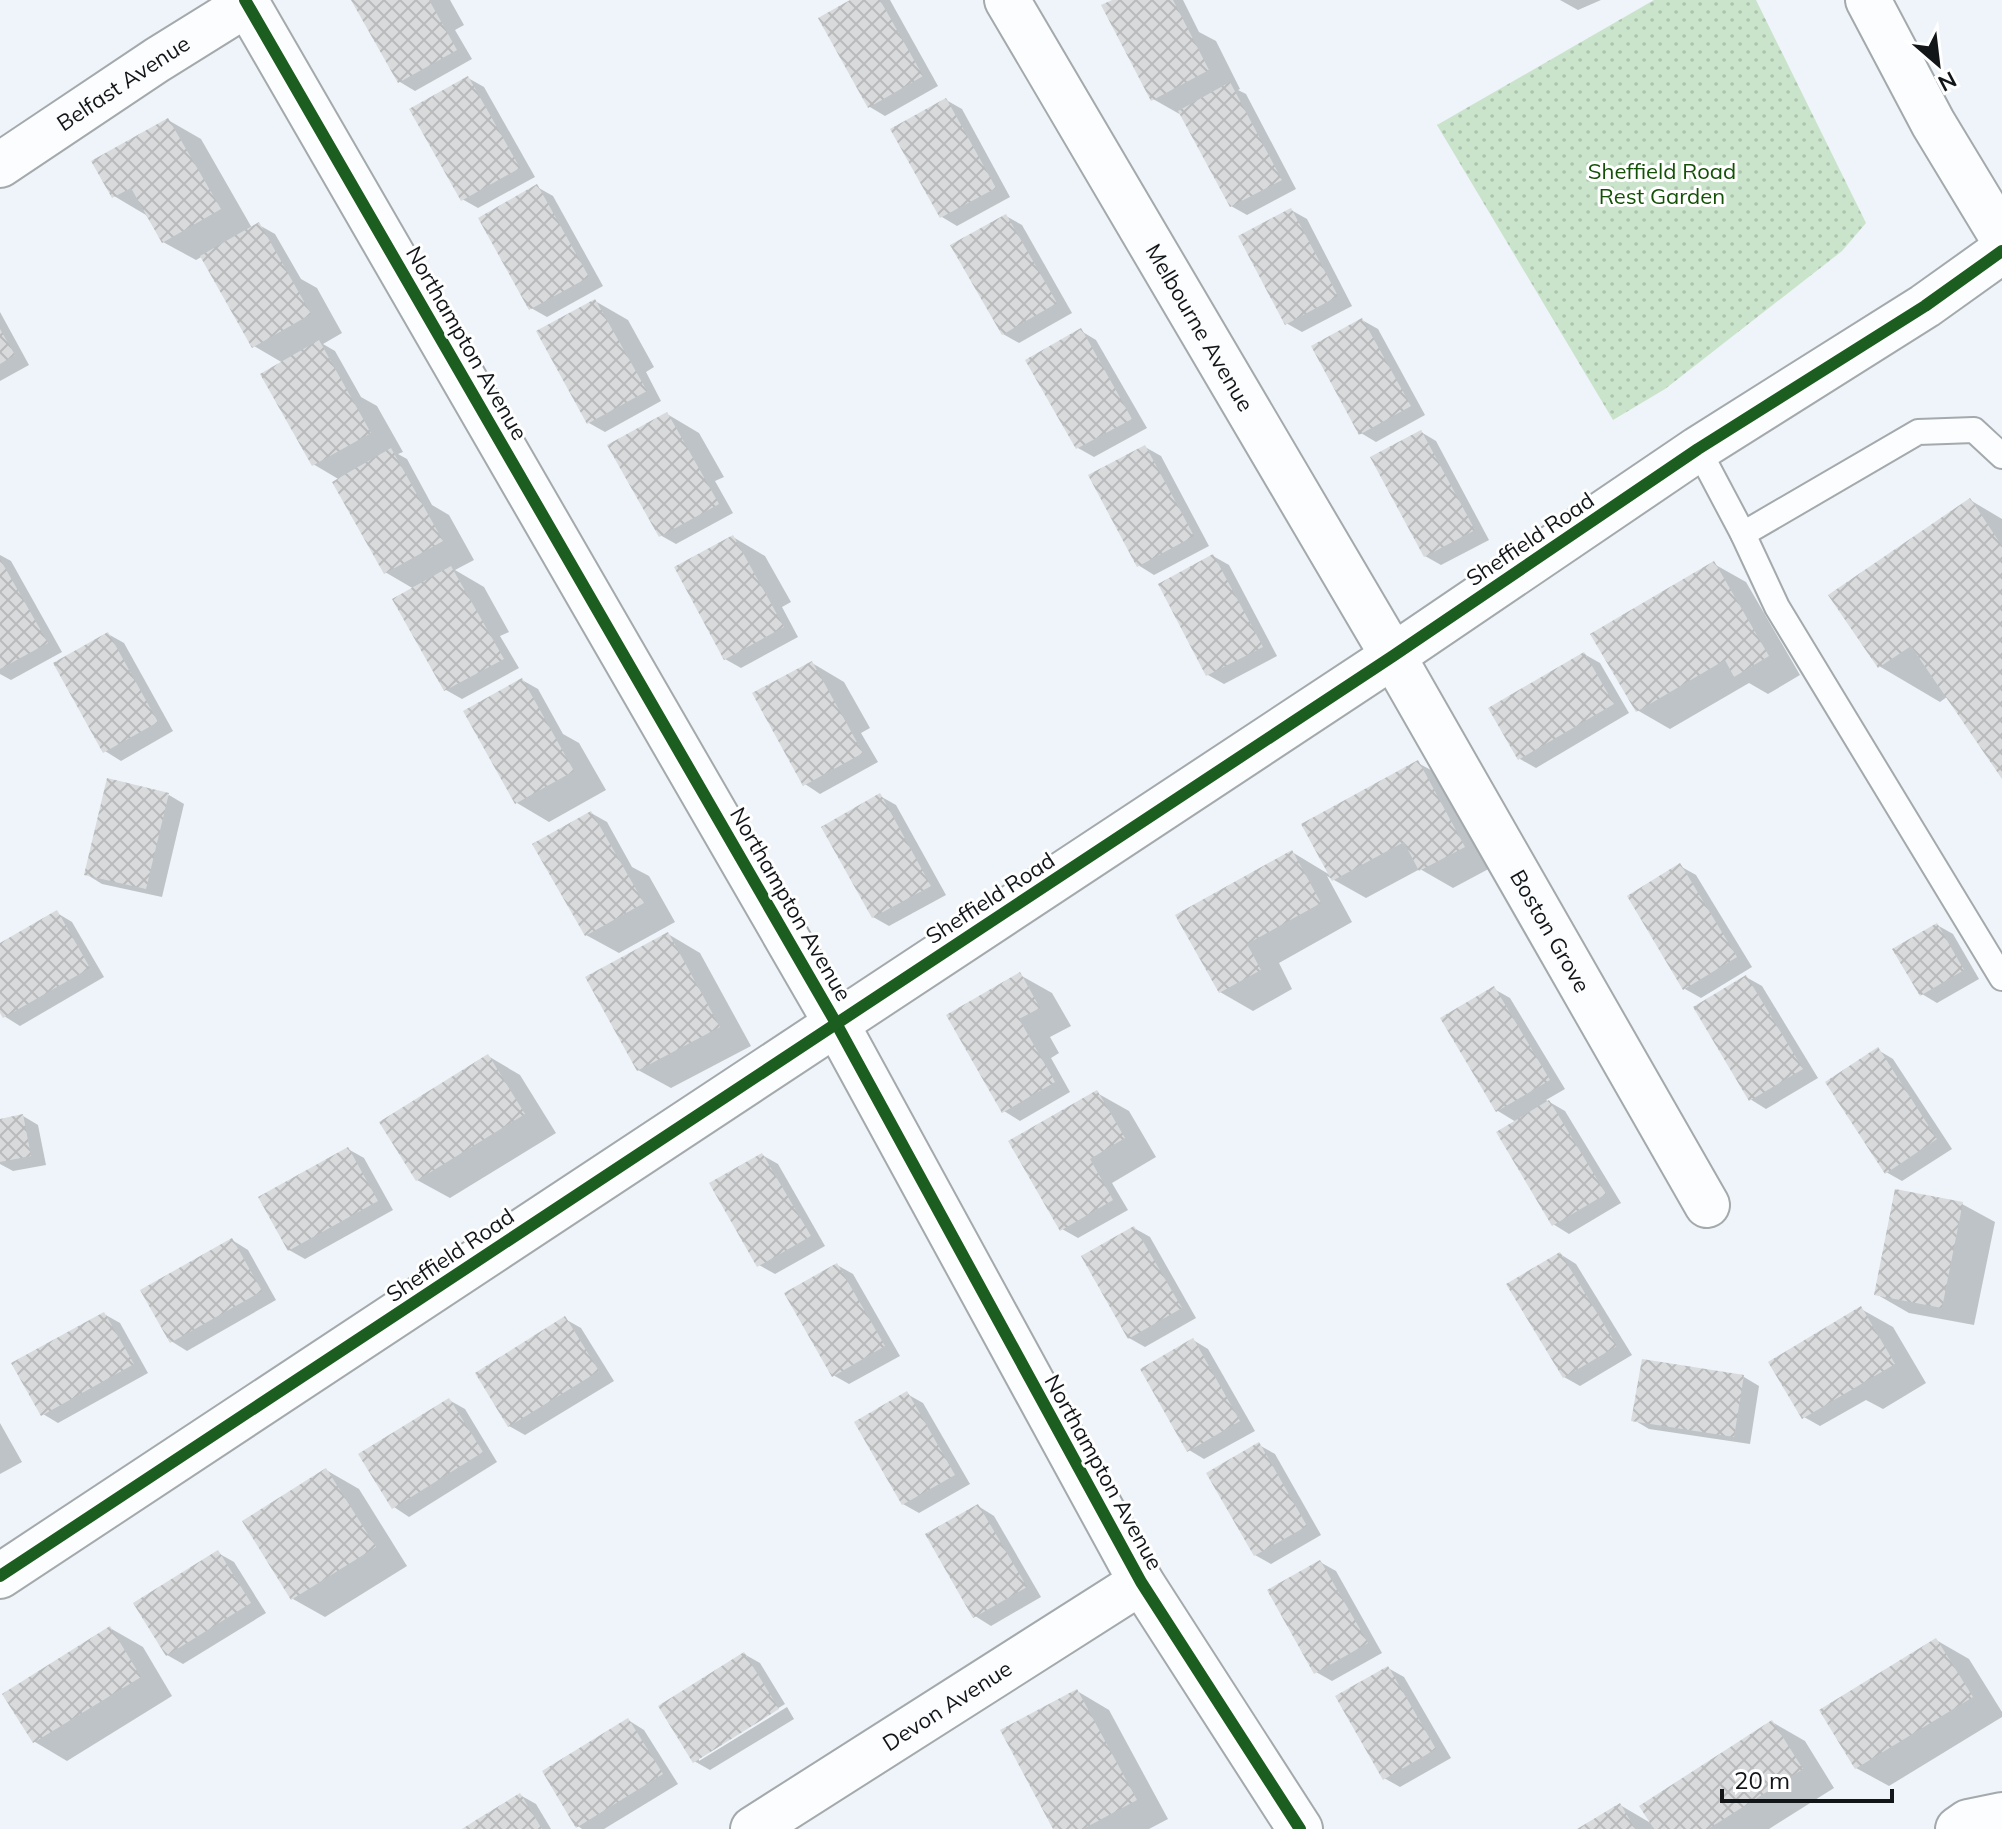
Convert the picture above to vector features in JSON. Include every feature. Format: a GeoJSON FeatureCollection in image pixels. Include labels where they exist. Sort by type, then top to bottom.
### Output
{"type":"FeatureCollection","features":[{"type":"Feature","properties":{"kind":"street","name":"Melbourne Avenue"},"geometry":{"type":"LineString","coordinates":[[1007,0],[1393,656]]}},
{"type":"Feature","properties":{"kind":"street"},"geometry":{"type":"LineString","coordinates":[[1868,0],[1933,123],[2002,237]]}},
{"type":"Feature","properties":{"kind":"street","name":"Belfast Avenue"},"geometry":{"type":"LineString","coordinates":[[0,165],[246,2]]}},
{"type":"Feature","properties":{"kind":"street","name":"Northampton Avenue"},"geometry":{"type":"LineString","coordinates":[[246,2],[836,1023],[1141,1582],[1300,1829]]}},
{"type":"Feature","properties":{"kind":"street","name":"Sheffield Road"},"geometry":{"type":"LineString","coordinates":[[0,1576],[1393,656],[1698,449],[1925,306],[2002,251]]}},
{"type":"Feature","properties":{"kind":"street","name":"Boston Grove"},"geometry":{"type":"LineString","coordinates":[[1393,656],[1707,1205]]}},
{"type":"Feature","properties":{"kind":"street","name":"Devon Avenue"},"geometry":{"type":"LineString","coordinates":[[753,1829],[1141,1582]]}},
{"type":"Feature","properties":{"kind":"street"},"geometry":{"type":"LineString","coordinates":[[1958,1829],[1968,1822],[2002,1815]]}},
{"type":"Feature","properties":{"kind":"lane"},"geometry":{"type":"LineString","coordinates":[[1743,534],[1918,432],[1974,430],[2002,456]]}},
{"type":"Feature","properties":{"kind":"lane"},"geometry":{"type":"LineString","coordinates":[[1698,449],[1777,607],[2002,978]]}},
{"type":"Feature","properties":{"kind":"green space","name":"Sheffield Road Rest Garden"},"geometry":{"type":"Polygon","coordinates":[[[1654,0],[1756,0],[1866,223],[1842,251],[1665,389],[1613,420],[1437,125],[1654,0]]]}},
{"type":"Feature","properties":{"kind":"building"},"geometry":{"type":"Polygon","coordinates":[[[351,0],[429,0],[457,50],[398,83],[351,0]]]}},
{"type":"Feature","properties":{"kind":"building"},"geometry":{"type":"Polygon","coordinates":[[[850,0],[880,0],[923,76],[868,108],[818,18],[850,0]]]}},
{"type":"Feature","properties":{"kind":"building"},"geometry":{"type":"Polygon","coordinates":[[[1112,0],[1173,0],[1209,70],[1151,101],[1101,5],[1112,0]]]}},
{"type":"Feature","properties":{"kind":"building"},"geometry":{"type":"Polygon","coordinates":[[[468,76],[520,168],[461,201],[409,109],[468,76]]]}},
{"type":"Feature","properties":{"kind":"building"},"geometry":{"type":"Polygon","coordinates":[[[1230,82],[1282,180],[1230,207],[1178,111],[1230,82]]]}},
{"type":"Feature","properties":{"kind":"building"},"geometry":{"type":"Polygon","coordinates":[[[946,98],[996,188],[940,218],[890,129],[946,98]]]}},
{"type":"Feature","properties":{"kind":"building"},"geometry":{"type":"Polygon","coordinates":[[[168,118],[221,209],[162,243],[131,188],[112,198],[91,161],[168,118]]]}},
{"type":"Feature","properties":{"kind":"building"},"geometry":{"type":"Polygon","coordinates":[[[537,184],[589,277],[529,310],[478,218],[537,184]]]}},
{"type":"Feature","properties":{"kind":"building"},"geometry":{"type":"Polygon","coordinates":[[[1291,208],[1338,296],[1285,325],[1238,236],[1291,208]]]}},
{"type":"Feature","properties":{"kind":"building"},"geometry":{"type":"Polygon","coordinates":[[[1006,214],[1057,303],[1002,335],[950,245],[1006,214]]]}},
{"type":"Feature","properties":{"kind":"building"},"geometry":{"type":"Polygon","coordinates":[[[259,222],[311,314],[252,348],[200,256],[259,222]]]}},
{"type":"Feature","properties":{"kind":"building"},"geometry":{"type":"Polygon","coordinates":[[[595,299],[647,391],[587,424],[536,331],[595,299]]]}},
{"type":"Feature","properties":{"kind":"building"},"geometry":{"type":"Polygon","coordinates":[[[1362,318],[1411,406],[1359,435],[1311,346],[1362,318]]]}},
{"type":"Feature","properties":{"kind":"building"},"geometry":{"type":"Polygon","coordinates":[[[1081,328],[1132,419],[1076,449],[1025,360],[1081,328]]]}},
{"type":"Feature","properties":{"kind":"building"},"geometry":{"type":"Polygon","coordinates":[[[0,329],[15,355],[0,364],[0,329]]]}},
{"type":"Feature","properties":{"kind":"building"},"geometry":{"type":"Polygon","coordinates":[[[319,340],[371,433],[312,466],[260,374],[319,340]]]}},
{"type":"Feature","properties":{"kind":"building"},"geometry":{"type":"Polygon","coordinates":[[[667,412],[719,504],[659,537],[607,445],[667,412]]]}},
{"type":"Feature","properties":{"kind":"building"},"geometry":{"type":"Polygon","coordinates":[[[1421,430],[1475,530],[1424,557],[1370,457],[1421,430]]]}},
{"type":"Feature","properties":{"kind":"building"},"geometry":{"type":"Polygon","coordinates":[[[1145,445],[1194,536],[1137,567],[1088,475],[1145,445]]]}},
{"type":"Feature","properties":{"kind":"building"},"geometry":{"type":"Polygon","coordinates":[[[391,448],[443,541],[384,574],[332,482],[391,448]]]}},
{"type":"Feature","properties":{"kind":"building"},"geometry":{"type":"Polygon","coordinates":[[[1970,498],[2002,546],[2002,779],[1911,646],[1878,668],[1828,595],[1970,498]]]}},
{"type":"Feature","properties":{"kind":"building"},"geometry":{"type":"Polygon","coordinates":[[[733,535],[784,627],[724,660],[674,567],[733,535]]]}},
{"type":"Feature","properties":{"kind":"building"},"geometry":{"type":"Polygon","coordinates":[[[1213,554],[1263,647],[1206,676],[1158,584],[1213,554]]]}},
{"type":"Feature","properties":{"kind":"building"},"geometry":{"type":"Polygon","coordinates":[[[0,559],[48,643],[0,669],[0,559]]]}},
{"type":"Feature","properties":{"kind":"building"},"geometry":{"type":"Polygon","coordinates":[[[1714,561],[1769,656],[1734,677],[1725,660],[1636,712],[1590,634],[1714,561]]]}},
{"type":"Feature","properties":{"kind":"building"},"geometry":{"type":"Polygon","coordinates":[[[451,566],[504,659],[444,691],[392,599],[451,566]]]}},
{"type":"Feature","properties":{"kind":"building"},"geometry":{"type":"Polygon","coordinates":[[[108,632],[158,722],[103,753],[53,663],[108,632]]]}},
{"type":"Feature","properties":{"kind":"building"},"geometry":{"type":"Polygon","coordinates":[[[1584,652],[1614,704],[1518,760],[1488,708],[1584,652]]]}},
{"type":"Feature","properties":{"kind":"building"},"geometry":{"type":"Polygon","coordinates":[[[812,661],[863,753],[803,786],[752,693],[812,661]]]}},
{"type":"Feature","properties":{"kind":"building"},"geometry":{"type":"Polygon","coordinates":[[[522,678],[574,771],[515,804],[463,711],[522,678]]]}},
{"type":"Feature","properties":{"kind":"building"},"geometry":{"type":"Polygon","coordinates":[[[1418,760],[1465,847],[1419,871],[1404,842],[1332,881],[1301,824],[1418,760]]]}},
{"type":"Feature","properties":{"kind":"building"},"geometry":{"type":"Polygon","coordinates":[[[107,778],[169,793],[146,889],[84,875],[107,778]]]}},
{"type":"Feature","properties":{"kind":"building"},"geometry":{"type":"Polygon","coordinates":[[[880,793],[931,886],[872,918],[821,827],[880,793]]]}},
{"type":"Feature","properties":{"kind":"building"},"geometry":{"type":"Polygon","coordinates":[[[591,811],[644,903],[585,936],[532,844],[591,811]]]}},
{"type":"Feature","properties":{"kind":"building"},"geometry":{"type":"Polygon","coordinates":[[[1292,850],[1321,903],[1247,944],[1261,970],[1219,993],[1175,915],[1292,850]]]}},
{"type":"Feature","properties":{"kind":"building"},"geometry":{"type":"Polygon","coordinates":[[[1680,863],[1737,957],[1683,990],[1627,896],[1680,863]]]}},
{"type":"Feature","properties":{"kind":"building"},"geometry":{"type":"Polygon","coordinates":[[[57,910],[90,968],[3,1018],[0,1013],[0,943],[57,910]]]}},
{"type":"Feature","properties":{"kind":"building"},"geometry":{"type":"Polygon","coordinates":[[[1937,923],[1964,970],[1920,996],[1892,949],[1937,923]]]}},
{"type":"Feature","properties":{"kind":"building"},"geometry":{"type":"Polygon","coordinates":[[[668,932],[720,1027],[637,1071],[585,977],[668,932]]]}},
{"type":"Feature","properties":{"kind":"building"},"geometry":{"type":"Polygon","coordinates":[[[1020,972],[1040,1008],[1019,1019],[1055,1082],[1002,1113],[946,1015],[1020,972]]]}},
{"type":"Feature","properties":{"kind":"building"},"geometry":{"type":"Polygon","coordinates":[[[1746,975],[1803,1069],[1749,1101],[1693,1007],[1746,975]]]}},
{"type":"Feature","properties":{"kind":"building"},"geometry":{"type":"Polygon","coordinates":[[[1494,986],[1550,1080],[1496,1112],[1440,1018],[1494,986]]]}},
{"type":"Feature","properties":{"kind":"building"},"geometry":{"type":"Polygon","coordinates":[[[1878,1047],[1937,1139],[1885,1174],[1825,1082],[1878,1047]]]}},
{"type":"Feature","properties":{"kind":"building"},"geometry":{"type":"Polygon","coordinates":[[[488,1054],[525,1114],[416,1181],[379,1122],[488,1054]]]}},
{"type":"Feature","properties":{"kind":"building"},"geometry":{"type":"Polygon","coordinates":[[[1097,1090],[1125,1138],[1090,1159],[1113,1200],[1060,1231],[1008,1141],[1097,1090]]]}},
{"type":"Feature","properties":{"kind":"building"},"geometry":{"type":"Polygon","coordinates":[[[1549,1100],[1606,1194],[1552,1226],[1496,1132],[1549,1100]]]}},
{"type":"Feature","properties":{"kind":"building"},"geometry":{"type":"Polygon","coordinates":[[[23,1114],[31,1156],[0,1162],[0,1119],[23,1114]]]}},
{"type":"Feature","properties":{"kind":"building"},"geometry":{"type":"Polygon","coordinates":[[[348,1147],[378,1201],[288,1251],[258,1197],[348,1147]]]}},
{"type":"Feature","properties":{"kind":"building"},"geometry":{"type":"Polygon","coordinates":[[[762,1153],[811,1236],[757,1267],[709,1183],[762,1153]]]}},
{"type":"Feature","properties":{"kind":"building"},"geometry":{"type":"Polygon","coordinates":[[[1895,1189],[1963,1202],[1942,1308],[1874,1295],[1895,1189]]]}},
{"type":"Feature","properties":{"kind":"building"},"geometry":{"type":"Polygon","coordinates":[[[1134,1226],[1182,1308],[1128,1339],[1081,1256],[1134,1226]]]}},
{"type":"Feature","properties":{"kind":"building"},"geometry":{"type":"Polygon","coordinates":[[[232,1238],[262,1291],[170,1343],[140,1290],[232,1238]]]}},
{"type":"Feature","properties":{"kind":"building"},"geometry":{"type":"Polygon","coordinates":[[[1560,1252],[1617,1346],[1563,1378],[1506,1284],[1560,1252]]]}},
{"type":"Feature","properties":{"kind":"building"},"geometry":{"type":"Polygon","coordinates":[[[837,1263],[885,1346],[832,1377],[784,1293],[837,1263]]]}},
{"type":"Feature","properties":{"kind":"building"},"geometry":{"type":"Polygon","coordinates":[[[1861,1306],[1895,1364],[1802,1419],[1768,1362],[1861,1306]]]}},
{"type":"Feature","properties":{"kind":"building"},"geometry":{"type":"Polygon","coordinates":[[[104,1312],[134,1364],[41,1416],[11,1363],[104,1312]]]}},
{"type":"Feature","properties":{"kind":"building"},"geometry":{"type":"Polygon","coordinates":[[[565,1316],[599,1371],[508,1427],[475,1373],[565,1316]]]}},
{"type":"Feature","properties":{"kind":"building"},"geometry":{"type":"Polygon","coordinates":[[[1193,1338],[1240,1421],[1187,1452],[1140,1369],[1193,1338]]]}},
{"type":"Feature","properties":{"kind":"building"},"geometry":{"type":"Polygon","coordinates":[[[1642,1359],[1744,1375],[1734,1437],[1631,1421],[1642,1359]]]}},
{"type":"Feature","properties":{"kind":"building"},"geometry":{"type":"Polygon","coordinates":[[[907,1391],[955,1475],[902,1505],[854,1422],[907,1391]]]}},
{"type":"Feature","properties":{"kind":"building"},"geometry":{"type":"Polygon","coordinates":[[[449,1398],[483,1452],[392,1509],[358,1454],[449,1398]]]}},
{"type":"Feature","properties":{"kind":"building"},"geometry":{"type":"Polygon","coordinates":[[[1259,1442],[1307,1526],[1254,1556],[1206,1473],[1259,1442]]]}},
{"type":"Feature","properties":{"kind":"building"},"geometry":{"type":"Polygon","coordinates":[[[326,1468],[376,1547],[291,1600],[242,1521],[326,1468]]]}},
{"type":"Feature","properties":{"kind":"building"},"geometry":{"type":"Polygon","coordinates":[[[978,1504],[1027,1587],[973,1618],[925,1534],[978,1504]]]}},
{"type":"Feature","properties":{"kind":"building"},"geometry":{"type":"Polygon","coordinates":[[[218,1550],[251,1603],[166,1656],[133,1603],[218,1550]]]}},
{"type":"Feature","properties":{"kind":"building"},"geometry":{"type":"Polygon","coordinates":[[[1320,1560],[1368,1643],[1314,1674],[1267,1590],[1320,1560]]]}},
{"type":"Feature","properties":{"kind":"building"},"geometry":{"type":"Polygon","coordinates":[[[110,1626],[141,1677],[33,1743],[2,1694],[110,1626]]]}},
{"type":"Feature","properties":{"kind":"building"},"geometry":{"type":"Polygon","coordinates":[[[1936,1638],[1973,1697],[1855,1769],[1819,1710],[1936,1638]]]}},
{"type":"Feature","properties":{"kind":"building"},"geometry":{"type":"Polygon","coordinates":[[[744,1652],[779,1709],[693,1763],[658,1706],[744,1652]]]}},
{"type":"Feature","properties":{"kind":"building"},"geometry":{"type":"Polygon","coordinates":[[[1388,1666],[1436,1749],[1383,1780],[1335,1696],[1388,1666]]]}},
{"type":"Feature","properties":{"kind":"building"},"geometry":{"type":"Polygon","coordinates":[[[1077,1689],[1137,1800],[1083,1829],[1053,1829],[1000,1730],[1077,1689]]]}},
{"type":"Feature","properties":{"kind":"building"},"geometry":{"type":"Polygon","coordinates":[[[628,1718],[663,1774],[576,1828],[542,1771],[628,1718]]]}},
{"type":"Feature","properties":{"kind":"building"},"geometry":{"type":"Polygon","coordinates":[[[1772,1720],[1803,1769],[1708,1829],[1654,1829],[1639,1806],[1772,1720]]]}},
{"type":"Feature","properties":{"kind":"building"},"geometry":{"type":"Polygon","coordinates":[[[520,1793],[542,1829],[462,1829],[476,1820],[520,1793]]]}},
{"type":"Feature","properties":{"kind":"building"},"geometry":{"type":"Polygon","coordinates":[[[1620,1803],[1635,1829],[1577,1829],[1620,1803]]]}},
{"type":"Feature","properties":{"kind":"cycle path"},"geometry":{"type":"LineString","coordinates":[[245,0],[836,1023],[1141,1582],[1300,1829]]}},
{"type":"Feature","properties":{"kind":"cycle path"},"geometry":{"type":"LineString","coordinates":[[0,1576],[1393,656],[1698,449],[1925,306],[2002,251]]}}]}
